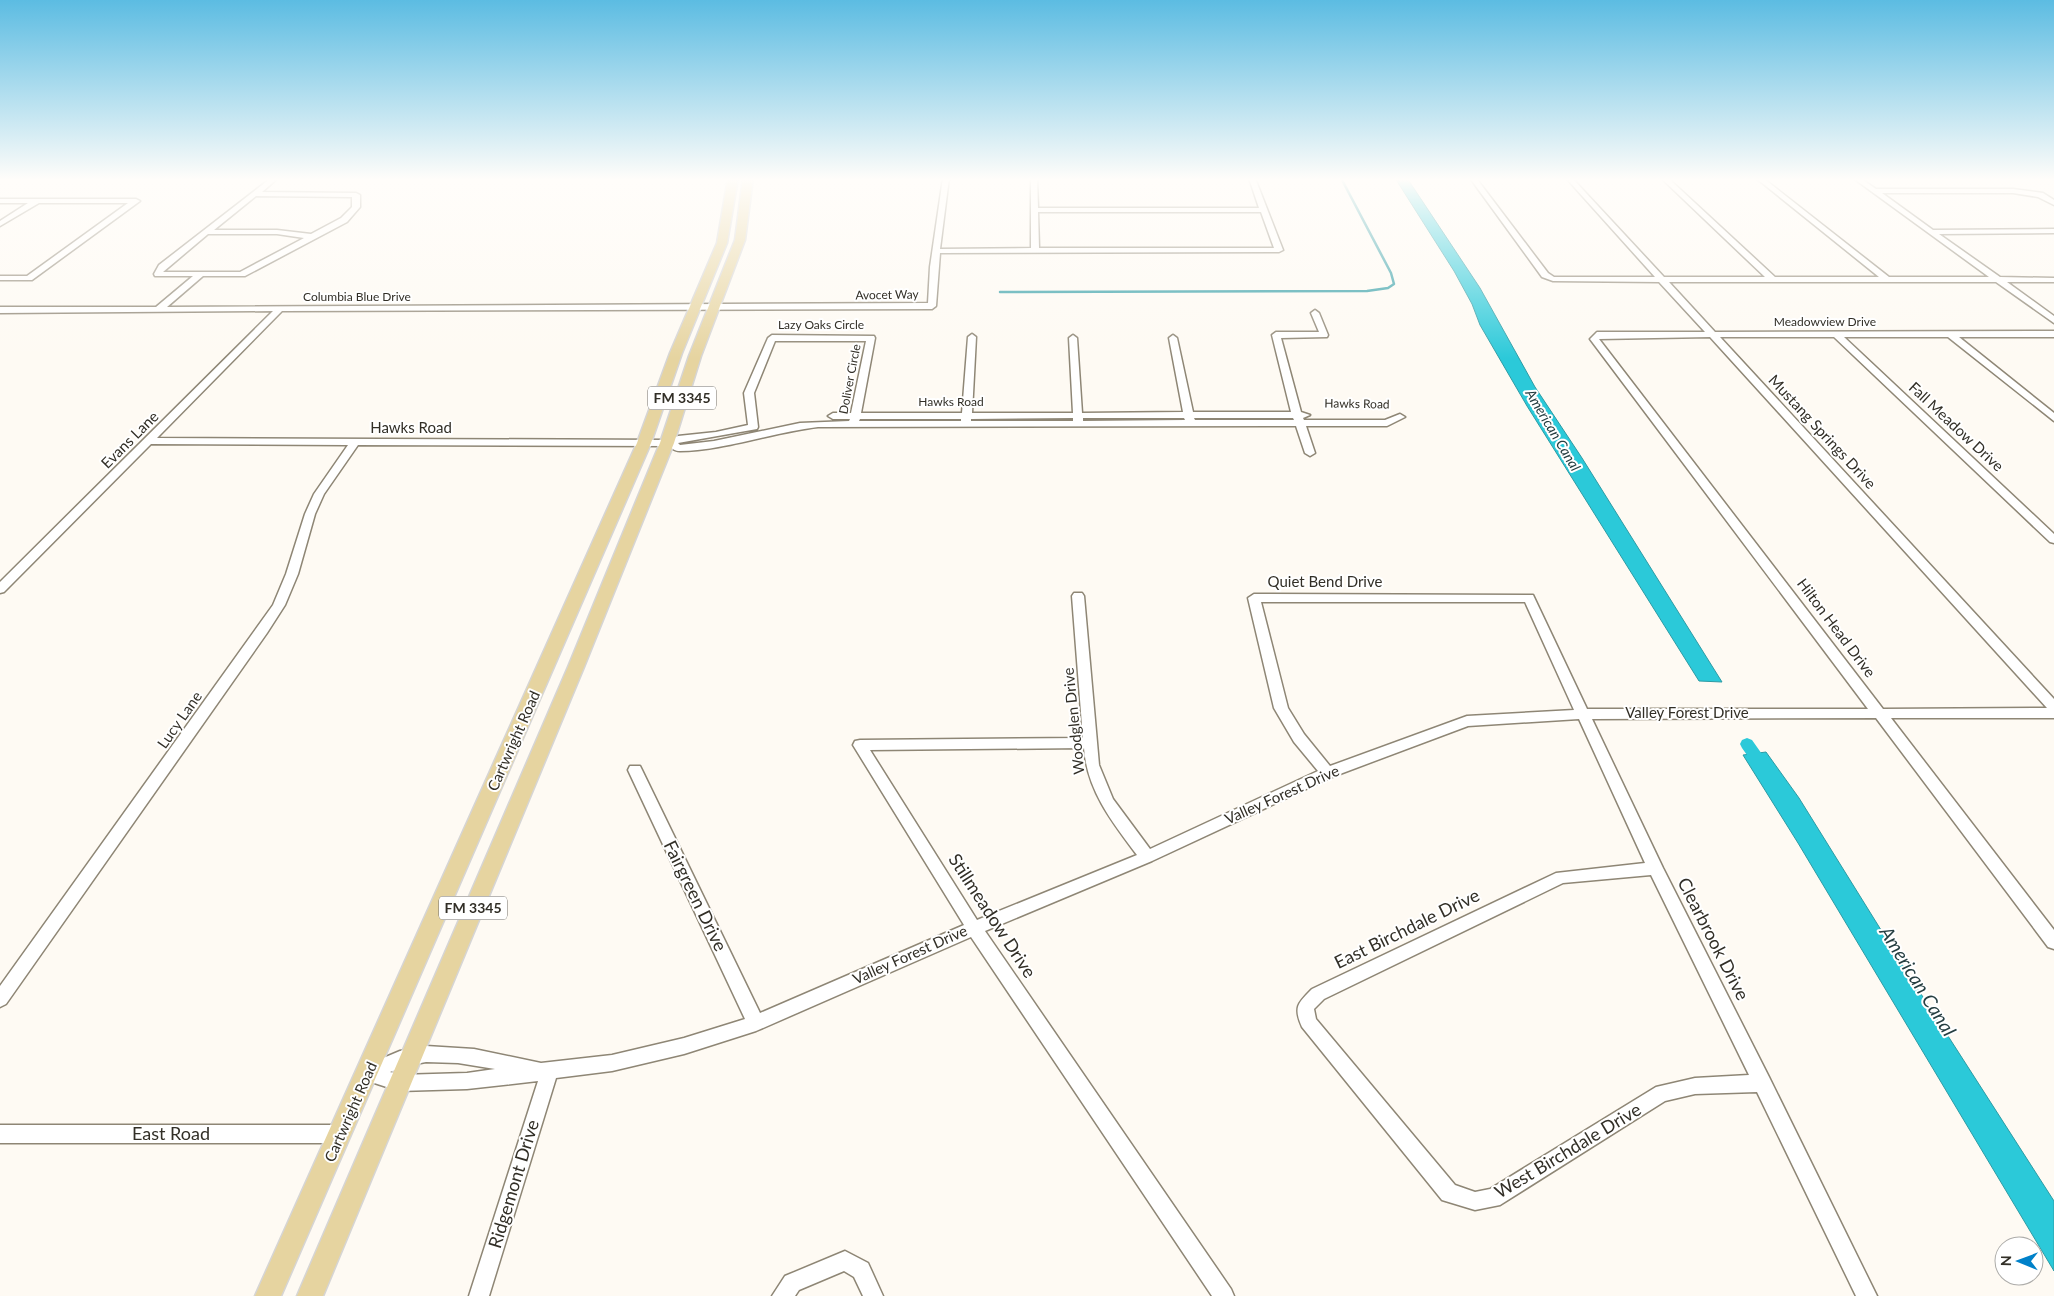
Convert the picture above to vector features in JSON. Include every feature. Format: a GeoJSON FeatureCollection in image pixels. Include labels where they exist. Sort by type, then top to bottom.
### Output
{"type":"FeatureCollection","features":[{"type":"Feature","properties":{"kind":"main road","name":"Cartwright Road"},"geometry":{"type":"LineString","coordinates":[[268,1296],[368,1073],[644,442],[676,353],[723,238]]}},
{"type":"Feature","properties":{"kind":"main road","name":"Cartwright Road"},"geometry":{"type":"LineString","coordinates":[[310,1296],[670,443],[713,307],[735,255],[739,238]]}},
{"type":"Feature","properties":{"kind":"main road"},"geometry":{"type":"LineString","coordinates":[[546,668],[576,667]]}},
{"type":"Feature","properties":{"kind":"street"},"geometry":{"type":"LineString","coordinates":[[0,278],[29,278],[83,238]]}},
{"type":"Feature","properties":{"kind":"street"},"geometry":{"type":"LineString","coordinates":[[198,238],[162,267],[158,274],[199,276],[242,274],[310,238]]}},
{"type":"Feature","properties":{"kind":"street","name":"Avocet Way"},"geometry":{"type":"LineString","coordinates":[[713,307],[932,306],[938,238]]}},
{"type":"Feature","properties":{"kind":"street"},"geometry":{"type":"LineString","coordinates":[[1035,238],[1035,251]]}},
{"type":"Feature","properties":{"kind":"street"},"geometry":{"type":"LineString","coordinates":[[936,251],[1279,250],[1275,238]]}},
{"type":"Feature","properties":{"kind":"street"},"geometry":{"type":"LineString","coordinates":[[1518,238],[1545,275],[1553,279],[2054,280]]}},
{"type":"Feature","properties":{"kind":"street","name":"Mustang Springs Drive"},"geometry":{"type":"LineString","coordinates":[[1624,238],[2054,707]]}},
{"type":"Feature","properties":{"kind":"street"},"geometry":{"type":"LineString","coordinates":[[1729,238],[1773,280]]}},
{"type":"Feature","properties":{"kind":"street"},"geometry":{"type":"LineString","coordinates":[[1835,238],[1886,279]]}},
{"type":"Feature","properties":{"kind":"street"},"geometry":{"type":"LineString","coordinates":[[1941,238],[2054,320]]}},
{"type":"Feature","properties":{"kind":"street"},"geometry":{"type":"LineString","coordinates":[[159,309],[199,276]]}},
{"type":"Feature","properties":{"kind":"street","name":"Columbia Blue Drive"},"geometry":{"type":"LineString","coordinates":[[0,310],[713,307]]}},
{"type":"Feature","properties":{"kind":"street","name":"Evans Lane"},"geometry":{"type":"LineString","coordinates":[[0,589],[279,310]]}},
{"type":"Feature","properties":{"kind":"street"},"geometry":{"type":"LineString","coordinates":[[1310,453],[1276,335],[1324,335],[1315,313]]}},
{"type":"Feature","properties":{"kind":"street"},"geometry":{"type":"LineString","coordinates":[[1950,334],[2054,418]]}},
{"type":"Feature","properties":{"kind":"street","name":"Meadowview Drive"},"geometry":{"type":"LineString","coordinates":[[1597,335],[2054,334]]}},
{"type":"Feature","properties":{"kind":"street","name":"Hilton Head Drive"},"geometry":{"type":"LineString","coordinates":[[1597,335],[1594,339],[2054,942]]}},
{"type":"Feature","properties":{"kind":"street","name":"Fall Meadow Drive"},"geometry":{"type":"LineString","coordinates":[[1837,335],[2054,540]]}},
{"type":"Feature","properties":{"kind":"street"},"geometry":{"type":"LineString","coordinates":[[967,419],[972,337]]}},
{"type":"Feature","properties":{"kind":"street","name":"Lazy Oaks Circle"},"geometry":{"type":"LineString","coordinates":[[753,427],[749,393],[772,338],[871,338]]}},
{"type":"Feature","properties":{"kind":"street","name":"Doliver Circle"},"geometry":{"type":"LineString","coordinates":[[855,419],[871,338]]}},
{"type":"Feature","properties":{"kind":"street"},"geometry":{"type":"LineString","coordinates":[[1073,338],[1078,419]]}},
{"type":"Feature","properties":{"kind":"street"},"geometry":{"type":"LineString","coordinates":[[1173,338],[1189,419]]}},
{"type":"Feature","properties":{"kind":"street","name":"Hawks Road"},"geometry":{"type":"LineString","coordinates":[[150,441],[670,443],[678,439],[716,436],[797,418],[1189,419],[1387,423],[1400,417],[1299,420]]}},
{"type":"Feature","properties":{"kind":"street","name":"Hawks Road"},"geometry":{"type":"LineString","coordinates":[[670,443],[678,448],[708,446],[794,426],[855,419]]}},
{"type":"Feature","properties":{"kind":"street","name":"Lucy Lane"},"geometry":{"type":"LineString","coordinates":[[0,999],[279,605],[292,574],[310,514],[319,494],[354,443]]}},
{"type":"Feature","properties":{"kind":"street","name":"Woodglen Drive"},"geometry":{"type":"LineString","coordinates":[[1078,596],[1089,743],[1099,788],[1110,808],[1147,857]]}},
{"type":"Feature","properties":{"kind":"street","name":"Quiet Bend Drive"},"geometry":{"type":"LineString","coordinates":[[1328,773],[1298,738],[1281,708],[1254,598],[1529,598]]}},
{"type":"Feature","properties":{"kind":"street","name":"Clearbrook Drive"},"geometry":{"type":"LineString","coordinates":[[1529,598],[1655,868],[1868,1296]]}},
{"type":"Feature","properties":{"kind":"street","name":"Valley Forest Drive"},"geometry":{"type":"LineString","coordinates":[[368,1073],[400,1082],[468,1081],[549,1072],[622,1061],[684,1046],[756,1023],[974,928],[1147,857],[1328,773],[1466,721],[1582,714],[2054,713]]}},
{"type":"Feature","properties":{"kind":"street","name":"Stillmeadow Drive"},"geometry":{"type":"LineString","coordinates":[[1089,743],[860,745],[974,928],[1224,1296]]}},
{"type":"Feature","properties":{"kind":"street","name":"Fairgreen Drive"},"geometry":{"type":"LineString","coordinates":[[635,770],[756,1023]]}},
{"type":"Feature","properties":{"kind":"street","name":"East Birchdale Drive"},"geometry":{"type":"LineString","coordinates":[[1381,1109],[1308,1022],[1305,1007],[1318,994],[1561,876],[1655,868]]}},
{"type":"Feature","properties":{"kind":"street","name":"Valley Forest Drive"},"geometry":{"type":"LineString","coordinates":[[368,1073],[411,1056],[444,1054],[485,1058],[549,1072]]}},
{"type":"Feature","properties":{"kind":"street","name":"Ridgemont Drive"},"geometry":{"type":"LineString","coordinates":[[479,1296],[549,1072]]}},
{"type":"Feature","properties":{"kind":"street","name":"West Birchdale Drive"},"geometry":{"type":"LineString","coordinates":[[1381,1109],[1449,1192],[1475,1201],[1493,1198],[1662,1093],[1694,1086],[1763,1083]]}},
{"type":"Feature","properties":{"kind":"street","name":"East Road"},"geometry":{"type":"LineString","coordinates":[[0,1134],[341,1134]]}},
{"type":"Feature","properties":{"kind":"street"},"geometry":{"type":"LineString","coordinates":[[782,1296],[792,1283],[846,1261],[861,1270],[873,1296]]}},
{"type":"Feature","properties":{"kind":"water","name":"American Canal"},"geometry":{"type":"Polygon","coordinates":[[[1433,238],[1447,238],[1480,288],[1535,387],[1582,458],[1722,682],[1699,681],[1527,406],[1480,325],[1472,304],[1433,238]]]}},
{"type":"Feature","properties":{"kind":"water","name":"American Canal"},"geometry":{"type":"Polygon","coordinates":[[[1766,752],[1799,798],[1914,983],[2054,1201],[2054,1271],[2044,1254],[2044,1236],[2033,1236],[1798,843],[1743,755],[1766,752]]]}},
{"type":"Feature","properties":{"kind":"waterway"},"geometry":{"type":"LineString","coordinates":[[1000,292],[1367,291],[1388,288],[1394,284],[1391,273],[1373,238]]}},
{"type":"Feature","properties":{"kind":"waterway","name":"American Canal"},"geometry":{"type":"LineString","coordinates":[[1747,744],[1764,768]]}}]}
